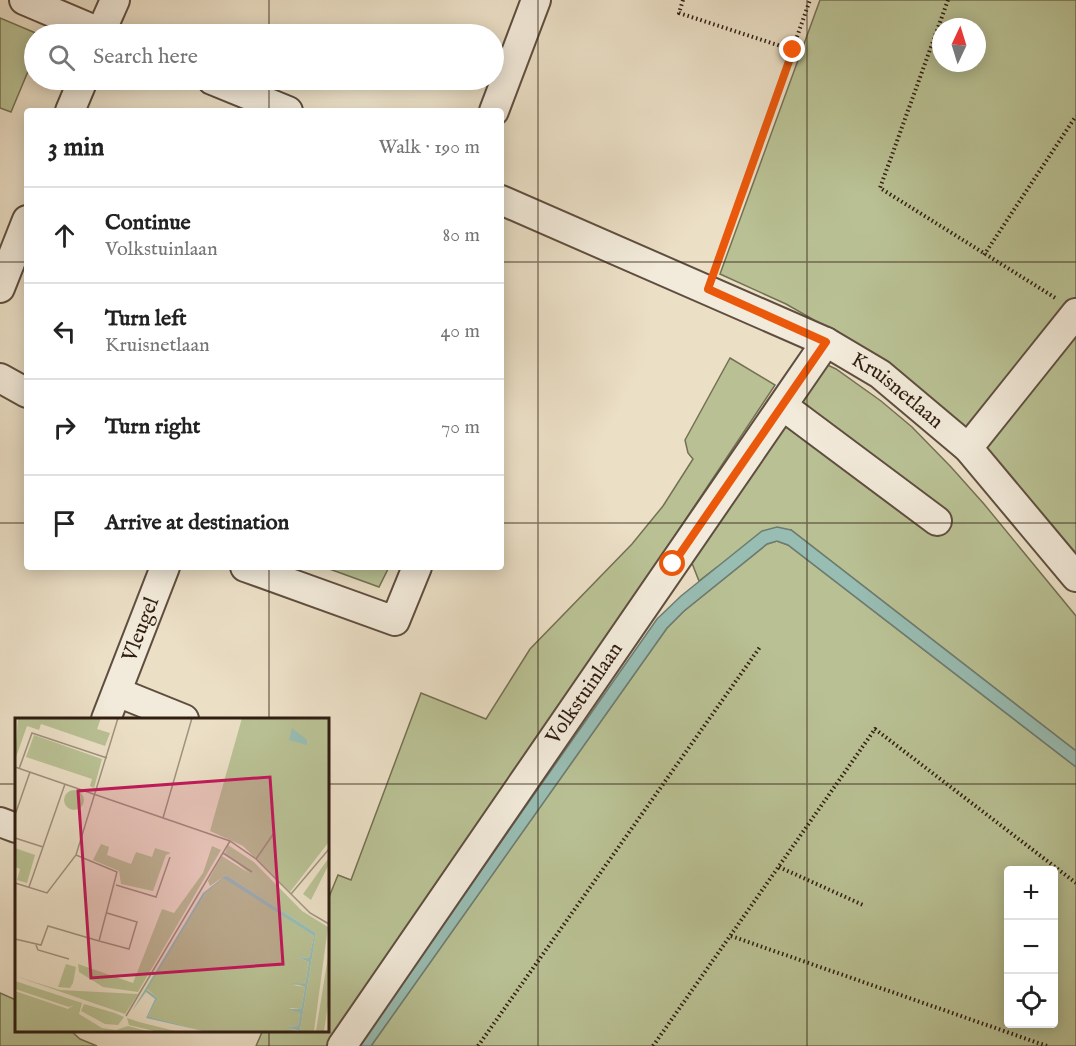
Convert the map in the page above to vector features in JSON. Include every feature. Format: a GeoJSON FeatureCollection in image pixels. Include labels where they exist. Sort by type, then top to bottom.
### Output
{"type":"FeatureCollection","features":[{"type":"Feature","properties":{"kind":"street"},"geometry":{"type":"LineString","coordinates":[[24,0],[79,24]]}},
{"type":"Feature","properties":{"kind":"street"},"geometry":{"type":"LineString","coordinates":[[106,24],[115,0]]}},
{"type":"Feature","properties":{"kind":"street"},"geometry":{"type":"LineString","coordinates":[[504,85],[536,0]]}},
{"type":"Feature","properties":{"kind":"street"},"geometry":{"type":"LineString","coordinates":[[71,108],[79,90]]}},
{"type":"Feature","properties":{"kind":"street"},"geometry":{"type":"LineString","coordinates":[[237,90],[281,108]]}},
{"type":"Feature","properties":{"kind":"street"},"geometry":{"type":"LineString","coordinates":[[495,108],[502,90]]}},
{"type":"Feature","properties":{"kind":"street","name":"Kruisnetlaan"},"geometry":{"type":"LineString","coordinates":[[504,201],[826,342],[880,374],[968,448],[1076,577]]}},
{"type":"Feature","properties":{"kind":"street"},"geometry":{"type":"LineString","coordinates":[[0,288],[24,228]]}},
{"type":"Feature","properties":{"kind":"street"},"geometry":{"type":"LineString","coordinates":[[968,448],[1071,308]]}},
{"type":"Feature","properties":{"kind":"street","name":"Volkstuinlaan"},"geometry":{"type":"LineString","coordinates":[[342,1046],[826,342]]}},
{"type":"Feature","properties":{"kind":"street"},"geometry":{"type":"LineString","coordinates":[[0,378],[24,391]]}},
{"type":"Feature","properties":{"kind":"street"},"geometry":{"type":"LineString","coordinates":[[783,406],[937,521]]}},
{"type":"Feature","properties":{"kind":"street","name":"Vleugel"},"geometry":{"type":"LineString","coordinates":[[106,718],[164,570]]}},
{"type":"Feature","properties":{"kind":"street"},"geometry":{"type":"LineString","coordinates":[[253,570],[395,621],[416,570]]}},
{"type":"Feature","properties":{"kind":"street"},"geometry":{"type":"LineString","coordinates":[[117,692],[182,718]]}},
{"type":"Feature","properties":{"kind":"street"},"geometry":{"type":"LineString","coordinates":[[0,822],[15,828]]}},
{"type":"Feature","properties":{"kind":"path"},"geometry":{"type":"LineString","coordinates":[[683,0],[680,13],[793,50]]}},
{"type":"Feature","properties":{"kind":"path"},"geometry":{"type":"LineString","coordinates":[[708,289],[810,0]]}},
{"type":"Feature","properties":{"kind":"path"},"geometry":{"type":"LineString","coordinates":[[948,0],[880,188],[1071,308]]}},
{"type":"Feature","properties":{"kind":"path"},"geometry":{"type":"LineString","coordinates":[[984,255],[1076,116]]}},
{"type":"Feature","properties":{"kind":"path"},"geometry":{"type":"LineString","coordinates":[[478,1046],[760,647]]}},
{"type":"Feature","properties":{"kind":"path"},"geometry":{"type":"LineString","coordinates":[[653,1046],[875,729],[1076,883]]}},
{"type":"Feature","properties":{"kind":"path"},"geometry":{"type":"LineString","coordinates":[[779,867],[863,904]]}},
{"type":"Feature","properties":{"kind":"path"},"geometry":{"type":"LineString","coordinates":[[730,936],[1047,1046]]}},
{"type":"Feature","properties":{"kind":"green space"},"geometry":{"type":"Polygon","coordinates":[[[820,0],[1076,0],[1076,574],[962,435],[867,350],[786,304],[720,274],[820,0]]]}},
{"type":"Feature","properties":{"kind":"green space"},"geometry":{"type":"Polygon","coordinates":[[[0,18],[24,28],[24,81],[11,112],[0,108],[0,18]]]}},
{"type":"Feature","properties":{"kind":"green space"},"geometry":{"type":"Polygon","coordinates":[[[730,358],[775,385],[477,833],[327,1046],[256,1046],[263,1031],[328,1031],[328,900],[338,875],[351,880],[421,693],[486,719],[530,649],[632,544],[663,506],[693,459],[688,453],[685,440],[730,358]]]}},
{"type":"Feature","properties":{"kind":"green space"},"geometry":{"type":"Polygon","coordinates":[[[817,360],[836,369],[881,401],[912,427],[984,504],[1076,616],[1076,751],[791,530],[716,568],[699,581],[688,553],[795,405],[817,360]]]}},
{"type":"Feature","properties":{"kind":"green space"},"geometry":{"type":"Polygon","coordinates":[[[777,541],[788,545],[1076,767],[1076,1046],[371,1046],[667,628],[684,611],[767,544],[777,541]]]}},
{"type":"Feature","properties":{"kind":"green space"},"geometry":{"type":"Polygon","coordinates":[[[332,570],[388,570],[379,587],[332,570]]]}},
{"type":"Feature","properties":{"kind":"green space"},"geometry":{"type":"Polygon","coordinates":[[[0,993],[15,1000],[15,1031],[71,1031],[80,1039],[97,1046],[0,1046],[0,993]]]}},
{"type":"Feature","properties":{"kind":"water"},"geometry":{"type":"Polygon","coordinates":[[[777,527],[791,530],[1076,751],[1076,767],[788,545],[777,541],[767,544],[684,611],[667,628],[371,1046],[358,1046],[657,619],[681,596],[762,531],[777,527]]]}},
{"type":"Feature","properties":{"kind":"route"},"geometry":{"type":"LineString","coordinates":[[673,564],[826,342],[708,289],[793,50]]}}]}
